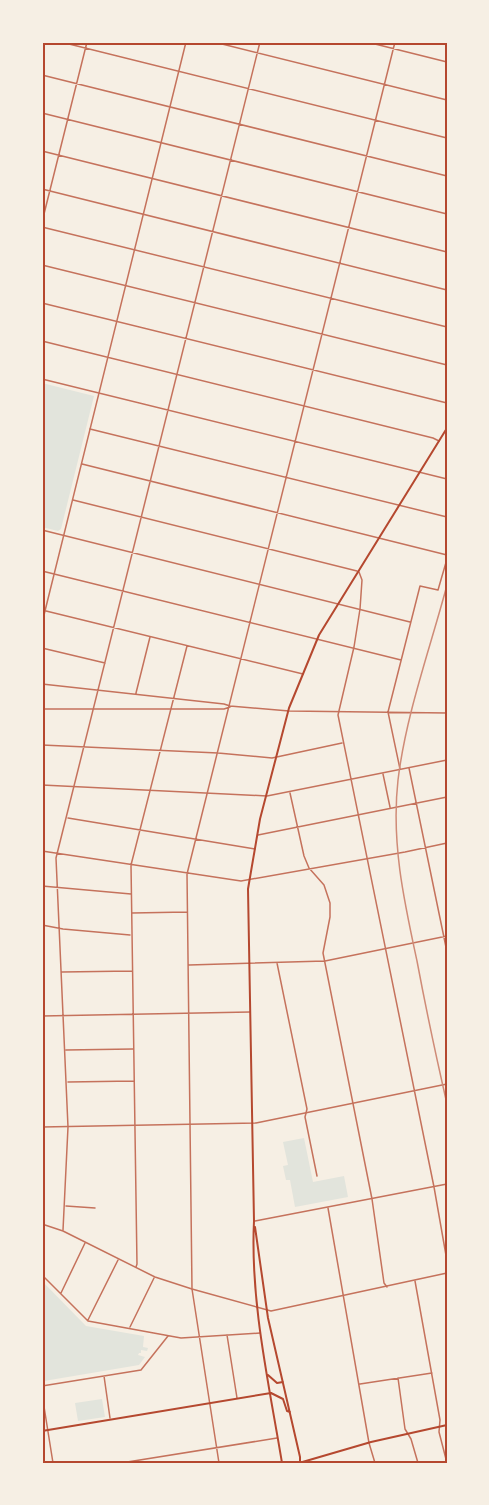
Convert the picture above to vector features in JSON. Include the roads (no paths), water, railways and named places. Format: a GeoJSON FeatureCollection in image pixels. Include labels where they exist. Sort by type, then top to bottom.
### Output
{"type":"FeatureCollection","features":[{"type":"Feature","properties":{"kind":"main road"},"geometry":{"type":"LineString","coordinates":[[282,1463],[257,1307],[253,1245],[248,889],[257,835],[288,711],[317,639],[447,428]]}},
{"type":"Feature","properties":{"kind":"main road"},"geometry":{"type":"LineString","coordinates":[[254,1221],[267,1318],[300,1463],[369,1443],[447,1425]]}},
{"type":"Feature","properties":{"kind":"main road"},"geometry":{"type":"LineString","coordinates":[[268,1375],[277,1383],[283,1382]]}},
{"type":"Feature","properties":{"kind":"main road"},"geometry":{"type":"LineString","coordinates":[[42,1431],[271,1393],[283,1399],[287,1411],[290,1412]]}},
{"type":"Feature","properties":{"kind":"main road"},"geometry":{"type":"LineString","coordinates":[[273,1406],[279,1397]]}},
{"type":"Feature","properties":{"kind":"street"},"geometry":{"type":"LineString","coordinates":[[61,42],[447,138]]}},
{"type":"Feature","properties":{"kind":"street"},"geometry":{"type":"LineString","coordinates":[[42,222],[87,42]]}},
{"type":"Feature","properties":{"kind":"street"},"geometry":{"type":"LineString","coordinates":[[42,623],[186,42]]}},
{"type":"Feature","properties":{"kind":"street"},"geometry":{"type":"LineString","coordinates":[[214,42],[447,100]]}},
{"type":"Feature","properties":{"kind":"street"},"geometry":{"type":"LineString","coordinates":[[63,1231],[68,1127],[56,858],[260,42]]}},
{"type":"Feature","properties":{"kind":"street"},"geometry":{"type":"LineString","coordinates":[[367,42],[447,62]]}},
{"type":"Feature","properties":{"kind":"street"},"geometry":{"type":"LineString","coordinates":[[219,1463],[192,1289],[187,874],[395,42]]}},
{"type":"Feature","properties":{"kind":"street"},"geometry":{"type":"LineString","coordinates":[[42,75],[447,176]]}},
{"type":"Feature","properties":{"kind":"street"},"geometry":{"type":"LineString","coordinates":[[42,113],[447,214]]}},
{"type":"Feature","properties":{"kind":"street"},"geometry":{"type":"LineString","coordinates":[[42,151],[447,252]]}},
{"type":"Feature","properties":{"kind":"street"},"geometry":{"type":"LineString","coordinates":[[42,189],[447,290]]}},
{"type":"Feature","properties":{"kind":"street"},"geometry":{"type":"LineString","coordinates":[[42,227],[447,327]]}},
{"type":"Feature","properties":{"kind":"street"},"geometry":{"type":"LineString","coordinates":[[42,265],[447,365]]}},
{"type":"Feature","properties":{"kind":"street"},"geometry":{"type":"LineString","coordinates":[[42,303],[447,404]]}},
{"type":"Feature","properties":{"kind":"street"},"geometry":{"type":"LineString","coordinates":[[42,341],[439,441]]}},
{"type":"Feature","properties":{"kind":"street"},"geometry":{"type":"LineString","coordinates":[[42,379],[447,479]]}},
{"type":"Feature","properties":{"kind":"street"},"geometry":{"type":"LineString","coordinates":[[90,429],[447,517]]}},
{"type":"Feature","properties":{"kind":"street"},"geometry":{"type":"LineString","coordinates":[[81,464],[447,555]]}},
{"type":"Feature","properties":{"kind":"street"},"geometry":{"type":"LineString","coordinates":[[73,500],[358,572],[362,580],[354,647],[338,711],[447,1261]]}},
{"type":"Feature","properties":{"kind":"street"},"geometry":{"type":"LineString","coordinates":[[42,530],[410,622]]}},
{"type":"Feature","properties":{"kind":"street"},"geometry":{"type":"LineString","coordinates":[[400,770],[388,712],[420,585],[438,590],[447,559]]}},
{"type":"Feature","properties":{"kind":"street"},"geometry":{"type":"LineString","coordinates":[[42,571],[401,660]]}},
{"type":"Feature","properties":{"kind":"street"},"geometry":{"type":"LineString","coordinates":[[44,610],[303,674]]}},
{"type":"Feature","properties":{"kind":"street"},"geometry":{"type":"LineString","coordinates":[[136,694],[150,637]]}},
{"type":"Feature","properties":{"kind":"street"},"geometry":{"type":"LineString","coordinates":[[135,1268],[137,1264],[131,865],[187,646]]}},
{"type":"Feature","properties":{"kind":"street"},"geometry":{"type":"LineString","coordinates":[[42,648],[106,663]]}},
{"type":"Feature","properties":{"kind":"street"},"geometry":{"type":"LineString","coordinates":[[42,684],[288,711],[447,712],[447,721]]}},
{"type":"Feature","properties":{"kind":"street"},"geometry":{"type":"LineString","coordinates":[[42,709],[224,708],[230,706]]}},
{"type":"Feature","properties":{"kind":"street"},"geometry":{"type":"LineString","coordinates":[[42,745],[218,753],[269,758],[343,743]]}},
{"type":"Feature","properties":{"kind":"street"},"geometry":{"type":"LineString","coordinates":[[42,784],[266,796],[447,760]]}},
{"type":"Feature","properties":{"kind":"street"},"geometry":{"type":"LineString","coordinates":[[409,768],[447,952]]}},
{"type":"Feature","properties":{"kind":"street"},"geometry":{"type":"LineString","coordinates":[[383,773],[391,808]]}},
{"type":"Feature","properties":{"kind":"street"},"geometry":{"type":"LineString","coordinates":[[290,792],[301,845],[309,868],[324,885],[330,903],[330,917],[323,953],[372,1199],[384,1282],[387,1287]]}},
{"type":"Feature","properties":{"kind":"street"},"geometry":{"type":"LineString","coordinates":[[257,835],[447,797]]}},
{"type":"Feature","properties":{"kind":"street"},"geometry":{"type":"LineString","coordinates":[[67,818],[255,849]]}},
{"type":"Feature","properties":{"kind":"street"},"geometry":{"type":"LineString","coordinates":[[42,851],[241,881],[447,843]]}},
{"type":"Feature","properties":{"kind":"street"},"geometry":{"type":"LineString","coordinates":[[42,886],[131,894]]}},
{"type":"Feature","properties":{"kind":"street"},"geometry":{"type":"LineString","coordinates":[[131,913],[187,912]]}},
{"type":"Feature","properties":{"kind":"street"},"geometry":{"type":"LineString","coordinates":[[42,925],[132,935]]}},
{"type":"Feature","properties":{"kind":"street"},"geometry":{"type":"LineString","coordinates":[[188,965],[325,961],[445,937]]}},
{"type":"Feature","properties":{"kind":"street"},"geometry":{"type":"LineString","coordinates":[[277,962],[307,1108],[305,1117],[317,1176]]}},
{"type":"Feature","properties":{"kind":"street"},"geometry":{"type":"LineString","coordinates":[[62,972],[132,971]]}},
{"type":"Feature","properties":{"kind":"street"},"geometry":{"type":"LineString","coordinates":[[42,1016],[250,1012]]}},
{"type":"Feature","properties":{"kind":"street"},"geometry":{"type":"LineString","coordinates":[[65,1050],[134,1049]]}},
{"type":"Feature","properties":{"kind":"street"},"geometry":{"type":"LineString","coordinates":[[67,1083],[134,1081]]}},
{"type":"Feature","properties":{"kind":"street"},"geometry":{"type":"LineString","coordinates":[[42,1128],[252,1123],[447,1084]]}},
{"type":"Feature","properties":{"kind":"street"},"geometry":{"type":"LineString","coordinates":[[254,1221],[447,1184]]}},
{"type":"Feature","properties":{"kind":"street"},"geometry":{"type":"LineString","coordinates":[[65,1206],[95,1208]]}},
{"type":"Feature","properties":{"kind":"street"},"geometry":{"type":"LineString","coordinates":[[328,1207],[369,1443],[375,1463]]}},
{"type":"Feature","properties":{"kind":"street"},"geometry":{"type":"LineString","coordinates":[[42,1224],[63,1231],[155,1277],[271,1311],[447,1273]]}},
{"type":"Feature","properties":{"kind":"street"},"geometry":{"type":"LineString","coordinates":[[60,1293],[86,1242]]}},
{"type":"Feature","properties":{"kind":"street"},"geometry":{"type":"LineString","coordinates":[[88,1321],[118,1258]]}},
{"type":"Feature","properties":{"kind":"street"},"geometry":{"type":"LineString","coordinates":[[42,1275],[88,1321],[181,1338],[261,1333]]}},
{"type":"Feature","properties":{"kind":"street"},"geometry":{"type":"LineString","coordinates":[[130,1329],[155,1277]]}},
{"type":"Feature","properties":{"kind":"street"},"geometry":{"type":"LineString","coordinates":[[414,1281],[441,1420],[439,1432],[447,1463]]}},
{"type":"Feature","properties":{"kind":"street"},"geometry":{"type":"LineString","coordinates":[[227,1335],[238,1399]]}},
{"type":"Feature","properties":{"kind":"street"},"geometry":{"type":"LineString","coordinates":[[42,1386],[141,1370],[168,1336]]}},
{"type":"Feature","properties":{"kind":"street"},"geometry":{"type":"LineString","coordinates":[[359,1384],[433,1373]]}},
{"type":"Feature","properties":{"kind":"street"},"geometry":{"type":"LineString","coordinates":[[104,1376],[111,1419]]}},
{"type":"Feature","properties":{"kind":"street"},"geometry":{"type":"LineString","coordinates":[[398,1378],[405,1430],[411,1439],[418,1463]]}},
{"type":"Feature","properties":{"kind":"street"},"geometry":{"type":"LineString","coordinates":[[42,1394],[53,1463]]}},
{"type":"Feature","properties":{"kind":"street"},"geometry":{"type":"LineString","coordinates":[[121,1463],[278,1438]]}},
{"type":"Feature","properties":{"kind":"railway"},"geometry":{"type":"LineString","coordinates":[[447,585],[407,731],[396,803],[403,894],[447,1104]]}}]}
